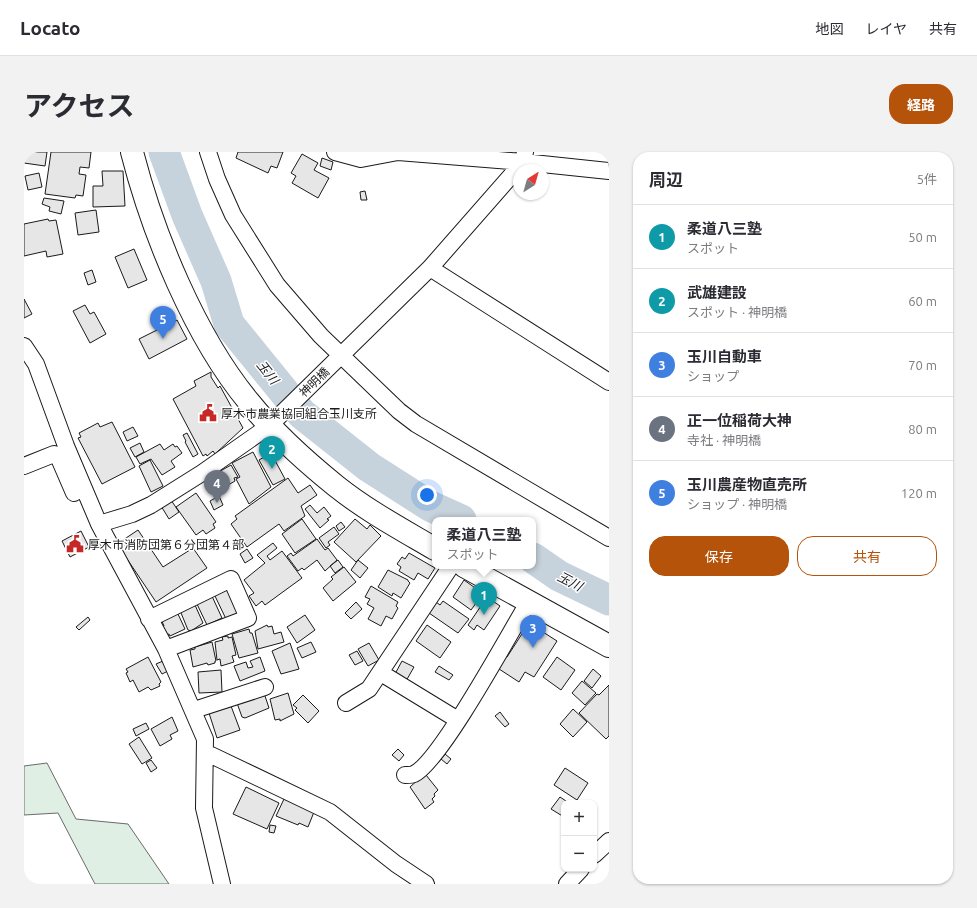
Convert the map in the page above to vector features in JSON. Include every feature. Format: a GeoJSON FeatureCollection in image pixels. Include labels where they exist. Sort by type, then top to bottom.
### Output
{"type":"FeatureCollection","features":[{"type":"Feature","properties":{"kind":"street"},"geometry":{"type":"LineString","coordinates":[[132,152],[148,206],[162,245],[191,308],[212,350],[247,401],[273,423],[336,486],[370,511],[432,547]]}},
{"type":"Feature","properties":{"kind":"street"},"geometry":{"type":"LineString","coordinates":[[208,152],[217,179],[233,215],[265,266],[303,317],[338,358],[416,424],[609,538]]}},
{"type":"Feature","properties":{"kind":"street"},"geometry":{"type":"LineString","coordinates":[[335,152],[360,159],[398,152],[524,157],[609,171]]}},
{"type":"Feature","properties":{"kind":"street","name":"神明橋"},"geometry":{"type":"LineString","coordinates":[[99,524],[132,514],[151,505],[202,473],[204,470],[273,423],[430,268],[524,157]]}},
{"type":"Feature","properties":{"kind":"street"},"geometry":{"type":"LineString","coordinates":[[430,268],[609,382]]}},
{"type":"Feature","properties":{"kind":"street"},"geometry":{"type":"LineString","coordinates":[[24,346],[36,364],[66,446],[99,524],[166,649],[194,710],[205,739],[206,754],[204,808],[222,884]]}},
{"type":"Feature","properties":{"kind":"street"},"geometry":{"type":"LineString","coordinates":[[24,466],[54,454],[58,456],[75,494],[80,500],[88,499]]}},
{"type":"Feature","properties":{"kind":"street"},"geometry":{"type":"LineString","coordinates":[[346,703],[369,689],[449,569]]}},
{"type":"Feature","properties":{"kind":"street"},"geometry":{"type":"LineString","coordinates":[[469,569],[609,646]]}},
{"type":"Feature","properties":{"kind":"street"},"geometry":{"type":"LineString","coordinates":[[150,619],[231,579],[248,618],[166,649]]}},
{"type":"Feature","properties":{"kind":"street"},"geometry":{"type":"LineString","coordinates":[[405,775],[414,774],[431,759],[458,720],[528,601]]}},
{"type":"Feature","properties":{"kind":"street"},"geometry":{"type":"LineString","coordinates":[[381,673],[458,720]]}},
{"type":"Feature","properties":{"kind":"street"},"geometry":{"type":"LineString","coordinates":[[194,710],[265,687]]}},
{"type":"Feature","properties":{"kind":"street"},"geometry":{"type":"LineString","coordinates":[[206,754],[211,755],[330,812],[396,864],[426,884]]}},
{"type":"Feature","properties":{"kind":"street"},"geometry":{"type":"LineString","coordinates":[[597,852],[609,841]]}},
{"type":"Feature","properties":{"kind":"street"},"geometry":{"type":"LineString","coordinates":[[567,884],[578,872]]}},
{"type":"Feature","properties":{"kind":"green space"},"geometry":{"type":"Polygon","coordinates":[[[47,763],[76,819],[128,824],[169,884],[95,884],[58,813],[24,815],[24,766],[47,763]]]}},
{"type":"Feature","properties":{"kind":"building"},"geometry":{"type":"Polygon","coordinates":[[[24,152],[47,152],[45,166],[24,163],[24,152]]]}},
{"type":"Feature","properties":{"kind":"building"},"geometry":{"type":"Polygon","coordinates":[[[51,152],[91,152],[89,168],[80,167],[79,174],[86,175],[83,196],[76,195],[75,198],[45,194],[51,152]]]}},
{"type":"Feature","properties":{"kind":"building"},"geometry":{"type":"Polygon","coordinates":[[[238,152],[283,152],[277,168],[271,166],[268,173],[236,158],[238,152]]]}},
{"type":"Feature","properties":{"kind":"building"},"geometry":{"type":"Polygon","coordinates":[[[302,154],[318,163],[314,170],[329,178],[318,198],[292,183],[296,176],[291,173],[302,154]]]}},
{"type":"Feature","properties":{"kind":"building"},"geometry":{"type":"Polygon","coordinates":[[[322,158],[333,162],[331,170],[320,166],[322,158]]]}},
{"type":"Feature","properties":{"kind":"building"},"geometry":{"type":"Polygon","coordinates":[[[102,171],[123,171],[125,206],[93,207],[93,186],[103,186],[102,171]]]}},
{"type":"Feature","properties":{"kind":"building"},"geometry":{"type":"Polygon","coordinates":[[[39,173],[42,187],[28,190],[25,176],[39,173]]]}},
{"type":"Feature","properties":{"kind":"building"},"geometry":{"type":"Polygon","coordinates":[[[365,191],[367,200],[361,200],[360,192],[365,191]]]}},
{"type":"Feature","properties":{"kind":"building"},"geometry":{"type":"Polygon","coordinates":[[[44,198],[64,201],[61,214],[49,211],[50,207],[42,204],[44,198]]]}},
{"type":"Feature","properties":{"kind":"building"},"geometry":{"type":"Polygon","coordinates":[[[96,210],[99,232],[78,235],[75,213],[96,210]]]}},
{"type":"Feature","properties":{"kind":"building"},"geometry":{"type":"Polygon","coordinates":[[[48,219],[49,221],[56,220],[63,254],[47,257],[46,251],[24,256],[24,224],[48,219]]]}},
{"type":"Feature","properties":{"kind":"building"},"geometry":{"type":"Polygon","coordinates":[[[134,249],[147,280],[128,288],[115,257],[134,249]]]}},
{"type":"Feature","properties":{"kind":"building"},"geometry":{"type":"Polygon","coordinates":[[[92,270],[96,282],[88,285],[84,273],[92,270]]]}},
{"type":"Feature","properties":{"kind":"building"},"geometry":{"type":"Polygon","coordinates":[[[24,299],[32,314],[24,318],[24,299]]]}},
{"type":"Feature","properties":{"kind":"building"},"geometry":{"type":"Polygon","coordinates":[[[85,305],[90,314],[94,312],[106,334],[90,343],[73,311],[85,305]]]}},
{"type":"Feature","properties":{"kind":"building"},"geometry":{"type":"Polygon","coordinates":[[[177,320],[187,339],[149,359],[139,339],[177,320]]]}},
{"type":"Feature","properties":{"kind":"building","name":"厚木市農業協同組合玉川支所"},"geometry":{"type":"Polygon","coordinates":[[[211,372],[211,377],[218,388],[220,386],[243,428],[215,454],[213,451],[207,456],[206,454],[203,456],[173,399],[196,386],[194,381],[211,372]]]}},
{"type":"Feature","properties":{"kind":"building"},"geometry":{"type":"Polygon","coordinates":[[[112,422],[135,467],[102,484],[78,438],[81,437],[79,433],[98,423],[100,427],[112,422]]]}},
{"type":"Feature","properties":{"kind":"building"},"geometry":{"type":"Polygon","coordinates":[[[133,427],[138,436],[127,441],[123,432],[133,427]]]}},
{"type":"Feature","properties":{"kind":"building"},"geometry":{"type":"Polygon","coordinates":[[[187,433],[198,454],[193,457],[183,435],[187,433]]]}},
{"type":"Feature","properties":{"kind":"building"},"geometry":{"type":"Polygon","coordinates":[[[140,443],[144,452],[135,457],[130,448],[140,443]]]}},
{"type":"Feature","properties":{"kind":"building"},"geometry":{"type":"Polygon","coordinates":[[[160,444],[164,450],[173,444],[175,447],[177,446],[182,453],[171,461],[175,467],[162,475],[151,459],[140,464],[136,457],[160,444]]]}},
{"type":"Feature","properties":{"kind":"building"},"geometry":{"type":"Polygon","coordinates":[[[253,452],[271,487],[249,504],[236,479],[240,477],[232,463],[253,452]]]}},
{"type":"Feature","properties":{"kind":"building"},"geometry":{"type":"Polygon","coordinates":[[[271,453],[285,479],[273,485],[259,460],[271,453]]]}},
{"type":"Feature","properties":{"kind":"building"},"geometry":{"type":"Polygon","coordinates":[[[150,460],[163,486],[151,492],[139,466],[150,460]]]}},
{"type":"Feature","properties":{"kind":"building"},"geometry":{"type":"Polygon","coordinates":[[[231,465],[238,477],[234,478],[235,481],[216,492],[208,478],[231,465]]]}},
{"type":"Feature","properties":{"kind":"building"},"geometry":{"type":"Polygon","coordinates":[[[288,478],[298,493],[310,485],[317,495],[301,506],[305,516],[284,531],[279,524],[247,547],[231,524],[237,519],[235,516],[288,478]]]}},
{"type":"Feature","properties":{"kind":"building"},"geometry":{"type":"Polygon","coordinates":[[[196,493],[216,522],[213,524],[215,528],[206,534],[203,530],[196,535],[176,507],[196,493]]]}},
{"type":"Feature","properties":{"kind":"building"},"geometry":{"type":"Polygon","coordinates":[[[219,496],[223,505],[214,510],[210,501],[219,496]]]}},
{"type":"Feature","properties":{"kind":"building"},"geometry":{"type":"Polygon","coordinates":[[[171,500],[179,512],[169,519],[161,506],[171,500]]]}},
{"type":"Feature","properties":{"kind":"building"},"geometry":{"type":"Polygon","coordinates":[[[310,505],[317,513],[324,507],[331,516],[327,519],[329,520],[320,528],[305,509],[310,505]]]}},
{"type":"Feature","properties":{"kind":"building"},"geometry":{"type":"Polygon","coordinates":[[[302,519],[316,539],[295,553],[282,534],[302,519]]]}},
{"type":"Feature","properties":{"kind":"building"},"geometry":{"type":"Polygon","coordinates":[[[355,519],[367,529],[370,525],[381,536],[356,562],[334,542],[355,519]]]}},
{"type":"Feature","properties":{"kind":"building"},"geometry":{"type":"Polygon","coordinates":[[[341,522],[345,527],[339,531],[336,526],[341,522]]]}},
{"type":"Feature","properties":{"kind":"building"},"geometry":{"type":"Polygon","coordinates":[[[334,527],[339,534],[328,542],[330,545],[326,548],[319,538],[334,527]]]}},
{"type":"Feature","properties":{"kind":"building"},"geometry":{"type":"Polygon","coordinates":[[[138,530],[163,567],[193,548],[207,568],[156,602],[117,544],[138,530]]]}},
{"type":"Feature","properties":{"kind":"building","name":"厚木市消防団第６分団第４部"},"geometry":{"type":"Polygon","coordinates":[[[81,531],[89,547],[70,557],[62,541],[81,531]]]}},
{"type":"Feature","properties":{"kind":"building"},"geometry":{"type":"Polygon","coordinates":[[[317,539],[325,550],[328,548],[337,560],[325,571],[317,560],[304,570],[302,568],[298,571],[287,556],[291,553],[293,556],[317,539]]]}},
{"type":"Feature","properties":{"kind":"building"},"geometry":{"type":"Polygon","coordinates":[[[273,543],[277,548],[267,556],[270,560],[282,551],[302,578],[265,605],[262,601],[256,606],[249,596],[254,593],[244,580],[265,563],[257,555],[273,543]]]}},
{"type":"Feature","properties":{"kind":"building"},"geometry":{"type":"Polygon","coordinates":[[[247,549],[253,558],[245,563],[240,554],[247,549]]]}},
{"type":"Feature","properties":{"kind":"building"},"geometry":{"type":"Polygon","coordinates":[[[409,553],[432,566],[432,569],[434,569],[428,579],[418,573],[414,580],[399,571],[401,567],[397,564],[402,557],[405,559],[409,553]]]}},
{"type":"Feature","properties":{"kind":"building"},"geometry":{"type":"Polygon","coordinates":[[[338,560],[343,567],[335,573],[330,566],[338,560]]]}},
{"type":"Feature","properties":{"kind":"building"},"geometry":{"type":"Polygon","coordinates":[[[358,560],[368,568],[360,578],[351,570],[358,560]]]}},
{"type":"Feature","properties":{"kind":"building"},"geometry":{"type":"Polygon","coordinates":[[[344,567],[356,582],[333,601],[323,588],[333,579],[331,577],[344,567]]]}},
{"type":"Feature","properties":{"kind":"building"},"geometry":{"type":"Polygon","coordinates":[[[388,570],[408,580],[410,583],[401,598],[393,593],[392,596],[378,587],[388,570]]]}},
{"type":"Feature","properties":{"kind":"building"},"geometry":{"type":"Polygon","coordinates":[[[464,580],[478,590],[477,592],[482,595],[471,610],[453,597],[464,580]]]}},
{"type":"Feature","properties":{"kind":"building"},"geometry":{"type":"Polygon","coordinates":[[[371,586],[398,602],[396,606],[398,608],[392,619],[386,616],[381,626],[368,619],[374,608],[367,604],[370,599],[365,597],[371,586]]]}},
{"type":"Feature","properties":{"kind":"building"},"geometry":{"type":"Polygon","coordinates":[[[226,588],[227,590],[230,588],[241,612],[226,619],[215,596],[226,588]]]}},
{"type":"Feature","properties":{"kind":"building"},"geometry":{"type":"Polygon","coordinates":[[[211,594],[222,618],[207,625],[196,602],[211,594]]]}},
{"type":"Feature","properties":{"kind":"building"},"geometry":{"type":"Polygon","coordinates":[[[487,597],[500,606],[484,630],[477,625],[474,630],[468,625],[487,597]]]}},
{"type":"Feature","properties":{"kind":"building"},"geometry":{"type":"Polygon","coordinates":[[[443,601],[469,619],[458,633],[429,613],[436,602],[440,605],[443,601]]]}},
{"type":"Feature","properties":{"kind":"building"},"geometry":{"type":"Polygon","coordinates":[[[356,602],[362,609],[351,619],[345,613],[356,602]]]}},
{"type":"Feature","properties":{"kind":"building"},"geometry":{"type":"Polygon","coordinates":[[[195,605],[203,623],[191,631],[188,630],[179,608],[195,605]]]}},
{"type":"Feature","properties":{"kind":"building"},"geometry":{"type":"Polygon","coordinates":[[[177,612],[185,629],[170,636],[169,634],[166,635],[162,627],[164,626],[161,619],[177,612]]]}},
{"type":"Feature","properties":{"kind":"building"},"geometry":{"type":"Polygon","coordinates":[[[305,615],[315,630],[297,643],[287,627],[305,615]]]}},
{"type":"Feature","properties":{"kind":"building"},"geometry":{"type":"Polygon","coordinates":[[[88,617],[90,620],[79,630],[76,627],[88,617]]]}},
{"type":"Feature","properties":{"kind":"building"},"geometry":{"type":"Polygon","coordinates":[[[529,623],[557,641],[534,677],[525,672],[519,682],[496,667],[504,655],[507,657],[529,623]]]}},
{"type":"Feature","properties":{"kind":"building"},"geometry":{"type":"Polygon","coordinates":[[[267,625],[268,627],[272,626],[274,634],[281,632],[284,642],[258,649],[255,631],[267,625]]]}},
{"type":"Feature","properties":{"kind":"building"},"geometry":{"type":"Polygon","coordinates":[[[427,625],[451,642],[440,658],[416,641],[427,625]]]}},
{"type":"Feature","properties":{"kind":"building"},"geometry":{"type":"Polygon","coordinates":[[[249,629],[250,633],[252,633],[258,653],[239,658],[232,634],[249,629]]]}},
{"type":"Feature","properties":{"kind":"building"},"geometry":{"type":"Polygon","coordinates":[[[228,636],[228,638],[232,637],[236,655],[232,656],[234,662],[221,666],[220,659],[217,660],[215,642],[223,640],[222,637],[228,636]]]}},
{"type":"Feature","properties":{"kind":"building"},"geometry":{"type":"Polygon","coordinates":[[[212,642],[216,661],[215,663],[208,665],[207,663],[193,667],[190,650],[212,642]]]}},
{"type":"Feature","properties":{"kind":"building"},"geometry":{"type":"Polygon","coordinates":[[[311,642],[316,652],[302,658],[297,648],[311,642]]]}},
{"type":"Feature","properties":{"kind":"building"},"geometry":{"type":"Polygon","coordinates":[[[290,643],[299,669],[281,674],[272,651],[290,643]]]}},
{"type":"Feature","properties":{"kind":"building"},"geometry":{"type":"Polygon","coordinates":[[[369,643],[379,660],[368,666],[358,649],[369,643]]]}},
{"type":"Feature","properties":{"kind":"building"},"geometry":{"type":"Polygon","coordinates":[[[357,651],[363,661],[355,665],[349,655],[357,651]]]}},
{"type":"Feature","properties":{"kind":"building"},"geometry":{"type":"Polygon","coordinates":[[[148,657],[161,682],[159,684],[160,686],[151,690],[148,687],[139,692],[133,680],[130,682],[126,669],[148,657]]]}},
{"type":"Feature","properties":{"kind":"building"},"geometry":{"type":"Polygon","coordinates":[[[260,657],[265,671],[240,681],[234,666],[246,662],[248,668],[253,667],[250,661],[260,657]]]}},
{"type":"Feature","properties":{"kind":"building"},"geometry":{"type":"Polygon","coordinates":[[[557,657],[575,670],[561,690],[543,677],[557,657]]]}},
{"type":"Feature","properties":{"kind":"building"},"geometry":{"type":"Polygon","coordinates":[[[163,661],[168,671],[162,674],[156,664],[163,661]]]}},
{"type":"Feature","properties":{"kind":"building"},"geometry":{"type":"Polygon","coordinates":[[[402,661],[414,667],[406,681],[395,674],[402,661]]]}},
{"type":"Feature","properties":{"kind":"building"},"geometry":{"type":"Polygon","coordinates":[[[439,666],[453,675],[449,680],[435,672],[439,666]]]}},
{"type":"Feature","properties":{"kind":"building"},"geometry":{"type":"Polygon","coordinates":[[[593,669],[601,676],[592,688],[584,681],[593,669]]]}},
{"type":"Feature","properties":{"kind":"building"},"geometry":{"type":"Polygon","coordinates":[[[221,670],[222,692],[199,693],[198,672],[221,670]]]}},
{"type":"Feature","properties":{"kind":"building"},"geometry":{"type":"Polygon","coordinates":[[[582,681],[596,693],[585,705],[572,693],[582,681]]]}},
{"type":"Feature","properties":{"kind":"building"},"geometry":{"type":"Polygon","coordinates":[[[609,685],[609,736],[606,739],[579,713],[597,694],[599,695],[609,685]]]}},
{"type":"Feature","properties":{"kind":"building"},"geometry":{"type":"Polygon","coordinates":[[[264,693],[269,708],[245,718],[242,717],[237,703],[264,693]]]}},
{"type":"Feature","properties":{"kind":"building"},"geometry":{"type":"Polygon","coordinates":[[[288,693],[294,714],[280,721],[280,719],[275,720],[270,699],[288,693]]]}},
{"type":"Feature","properties":{"kind":"building"},"geometry":{"type":"Polygon","coordinates":[[[303,695],[319,711],[308,723],[295,710],[297,708],[293,705],[303,695]]]}},
{"type":"Feature","properties":{"kind":"building"},"geometry":{"type":"Polygon","coordinates":[[[231,706],[240,730],[217,738],[209,713],[231,706]]]}},
{"type":"Feature","properties":{"kind":"building"},"geometry":{"type":"Polygon","coordinates":[[[573,709],[587,722],[573,737],[560,724],[573,709]]]}},
{"type":"Feature","properties":{"kind":"building"},"geometry":{"type":"Polygon","coordinates":[[[500,712],[509,724],[505,727],[495,716],[500,712]]]}},
{"type":"Feature","properties":{"kind":"building"},"geometry":{"type":"Polygon","coordinates":[[[172,717],[178,731],[170,735],[172,739],[160,746],[151,729],[172,717]]]}},
{"type":"Feature","properties":{"kind":"building"},"geometry":{"type":"Polygon","coordinates":[[[146,723],[149,729],[136,736],[133,729],[146,723]]]}},
{"type":"Feature","properties":{"kind":"building"},"geometry":{"type":"Polygon","coordinates":[[[139,737],[152,758],[142,764],[129,744],[139,737]]]}},
{"type":"Feature","properties":{"kind":"building"},"geometry":{"type":"Polygon","coordinates":[[[398,749],[404,755],[399,761],[392,755],[398,749]]]}},
{"type":"Feature","properties":{"kind":"building"},"geometry":{"type":"Polygon","coordinates":[[[445,754],[451,759],[447,764],[441,759],[445,754]]]}},
{"type":"Feature","properties":{"kind":"building"},"geometry":{"type":"Polygon","coordinates":[[[151,760],[157,768],[151,772],[146,763],[151,760]]]}},
{"type":"Feature","properties":{"kind":"building"},"geometry":{"type":"Polygon","coordinates":[[[565,768],[588,783],[577,800],[554,785],[565,768]]]}},
{"type":"Feature","properties":{"kind":"building"},"geometry":{"type":"Polygon","coordinates":[[[426,775],[438,790],[432,799],[434,802],[425,809],[410,787],[426,775]]]}},
{"type":"Feature","properties":{"kind":"building"},"geometry":{"type":"Polygon","coordinates":[[[246,787],[279,803],[267,829],[233,814],[246,787]]]}},
{"type":"Feature","properties":{"kind":"building"},"geometry":{"type":"Polygon","coordinates":[[[560,797],[564,800],[561,800],[561,815],[551,809],[560,797]]]}},
{"type":"Feature","properties":{"kind":"building"},"geometry":{"type":"Polygon","coordinates":[[[284,799],[314,812],[308,827],[299,823],[298,825],[276,816],[284,799]]]}},
{"type":"Feature","properties":{"kind":"building"},"geometry":{"type":"Polygon","coordinates":[[[270,825],[276,826],[274,833],[269,832],[270,825]]]}},
{"type":"Feature","properties":{"kind":"waterway","name":"玉川"},"geometry":{"type":"LineString","coordinates":[[164,152],[187,215],[216,281],[229,324],[302,414],[369,467],[430,506],[454,517]]}},
{"type":"Feature","properties":{"kind":"waterway","name":"玉川"},"geometry":{"type":"LineString","coordinates":[[536,560],[559,576],[609,600]]}},
{"type":"Feature","properties":{"kind":"place","name":"玉川農産物直売所"},"geometry":{"type":"Point","coordinates":[163,339]}},
{"type":"Feature","properties":{"kind":"place","name":"厚木市農業協同組合玉川支所"},"geometry":{"type":"Point","coordinates":[208,413]}},
{"type":"Feature","properties":{"kind":"place","name":"武雄建設"},"geometry":{"type":"Point","coordinates":[272,469]}},
{"type":"Feature","properties":{"kind":"place","name":"正一位稲荷大神"},"geometry":{"type":"Point","coordinates":[217,503]}},
{"type":"Feature","properties":{"kind":"place","name":"厚木市消防団第６分団第４部"},"geometry":{"type":"Point","coordinates":[75,544]}},
{"type":"Feature","properties":{"kind":"place","name":"柔道八三塾"},"geometry":{"type":"Point","coordinates":[484,615]}},
{"type":"Feature","properties":{"kind":"place","name":"玉川自動車"},"geometry":{"type":"Point","coordinates":[533,648]}}]}
